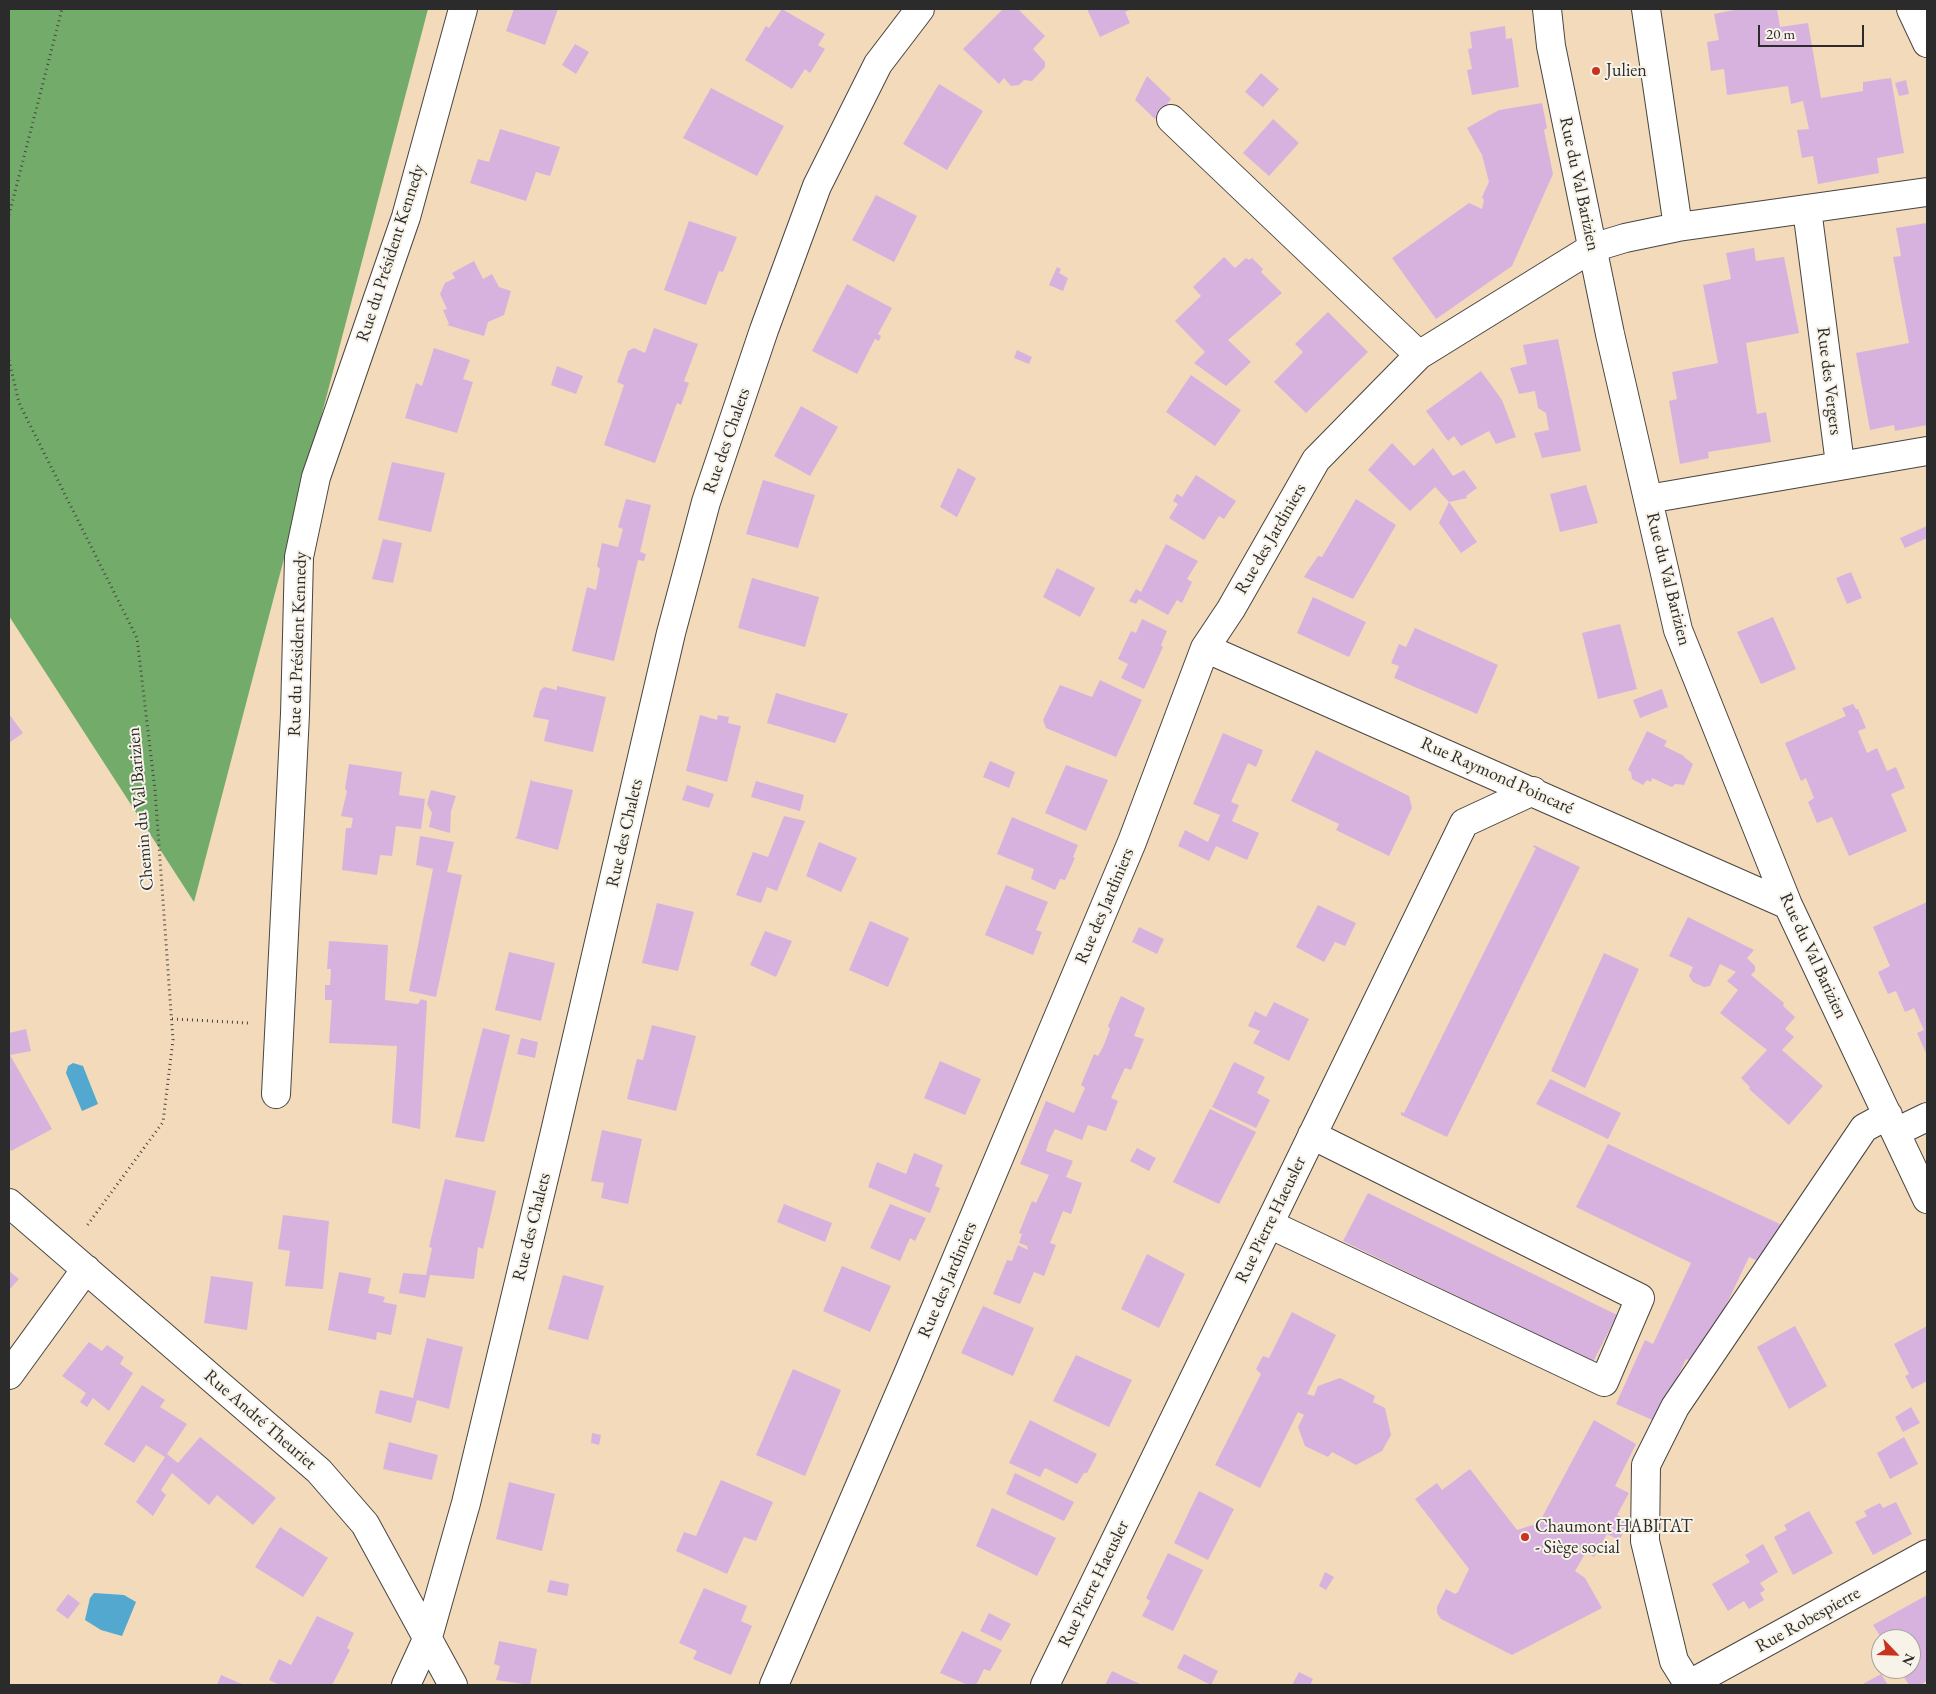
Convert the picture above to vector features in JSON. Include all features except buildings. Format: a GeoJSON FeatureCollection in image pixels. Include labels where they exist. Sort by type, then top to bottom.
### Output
{"type":"FeatureCollection","features":[{"type":"Feature","properties":{"kind":"street","name":"Rue du Président Kennedy"},"geometry":{"type":"LineString","coordinates":[[276,1094],[295,714],[299,557],[316,477],[406,217],[462,9]]}},
{"type":"Feature","properties":{"kind":"street","name":"Rue des Chalets"},"geometry":{"type":"LineString","coordinates":[[406,1685],[428,1637],[466,1503],[671,633],[706,502],[764,330],[817,186],[878,64],[920,9]]}},
{"type":"Feature","properties":{"kind":"street","name":"Rue du Val Barizien"},"geometry":{"type":"LineString","coordinates":[[1547,9],[1551,46],[1592,248],[1678,630],[1788,905],[1927,1199]]}},
{"type":"Feature","properties":{"kind":"street"},"geometry":{"type":"LineString","coordinates":[[1646,9],[1678,227]]}},
{"type":"Feature","properties":{"kind":"street"},"geometry":{"type":"LineString","coordinates":[[1911,9],[1927,43]]}},
{"type":"Feature","properties":{"kind":"street"},"geometry":{"type":"LineString","coordinates":[[1171,119],[1419,355]]}},
{"type":"Feature","properties":{"kind":"street"},"geometry":{"type":"LineString","coordinates":[[1592,248],[1625,238],[1678,227],[1927,192]]}},
{"type":"Feature","properties":{"kind":"street","name":"Rue des Vergers"},"geometry":{"type":"LineString","coordinates":[[1807,209],[1840,464]]}},
{"type":"Feature","properties":{"kind":"street","name":"Rue des Jardiniers"},"geometry":{"type":"LineString","coordinates":[[774,1685],[912,1365],[1128,851],[1205,648],[1231,609],[1316,460],[1419,355],[1592,248]]}},
{"type":"Feature","properties":{"kind":"street"},"geometry":{"type":"LineString","coordinates":[[1648,499],[1840,464],[1927,451]]}},
{"type":"Feature","properties":{"kind":"street","name":"Rue Raymond Poincaré"},"geometry":{"type":"LineString","coordinates":[[1205,648],[1788,905]]}},
{"type":"Feature","properties":{"kind":"street","name":"Rue Pierre Haeusler"},"geometry":{"type":"LineString","coordinates":[[1045,1685],[1464,823],[1533,792]]}},
{"type":"Feature","properties":{"kind":"street"},"geometry":{"type":"LineString","coordinates":[[1689,1685],[1674,1661],[1645,1541],[1646,1465],[1675,1407],[1864,1128],[1927,1117]]}},
{"type":"Feature","properties":{"kind":"street"},"geometry":{"type":"LineString","coordinates":[[1269,1224],[1604,1382],[1640,1298],[1312,1135]]}},
{"type":"Feature","properties":{"kind":"street","name":"Rue André Theuriet"},"geometry":{"type":"LineString","coordinates":[[9,1202],[319,1471],[365,1524],[453,1685]]}},
{"type":"Feature","properties":{"kind":"street"},"geometry":{"type":"LineString","coordinates":[[9,1375],[77,1261]]}},
{"type":"Feature","properties":{"kind":"street","name":"Rue Robespierre"},"geometry":{"type":"LineString","coordinates":[[1689,1685],[1927,1554]]}},
{"type":"Feature","properties":{"kind":"path"},"geometry":{"type":"LineString","coordinates":[[9,215],[62,9]]}},
{"type":"Feature","properties":{"kind":"path","name":"Chemin du Val Barizien"},"geometry":{"type":"LineString","coordinates":[[9,360],[19,403],[137,638],[155,790],[173,1040],[163,1122],[77,1261]]}},
{"type":"Feature","properties":{"kind":"path"},"geometry":{"type":"LineString","coordinates":[[172,1019],[250,1023],[281,999]]}},
{"type":"Feature","properties":{"kind":"green space"},"geometry":{"type":"Polygon","coordinates":[[[9,9],[428,9],[194,902],[9,616],[9,9]]]}},
{"type":"Feature","properties":{"kind":"water"},"geometry":{"type":"Polygon","coordinates":[[[73,1063],[83,1066],[98,1104],[82,1111],[66,1073],[68,1066],[73,1063]]]}},
{"type":"Feature","properties":{"kind":"water"},"geometry":{"type":"Polygon","coordinates":[[[94,1593],[124,1595],[136,1602],[122,1636],[101,1630],[85,1620],[90,1598],[94,1593]]]}},
{"type":"Feature","properties":{"kind":"place","name":"Julien"},"geometry":{"type":"Point","coordinates":[1596,71]}},
{"type":"Feature","properties":{"kind":"place","name":"Chaumont HABITAT - Siège social"},"geometry":{"type":"Point","coordinates":[1525,1537]}}]}
